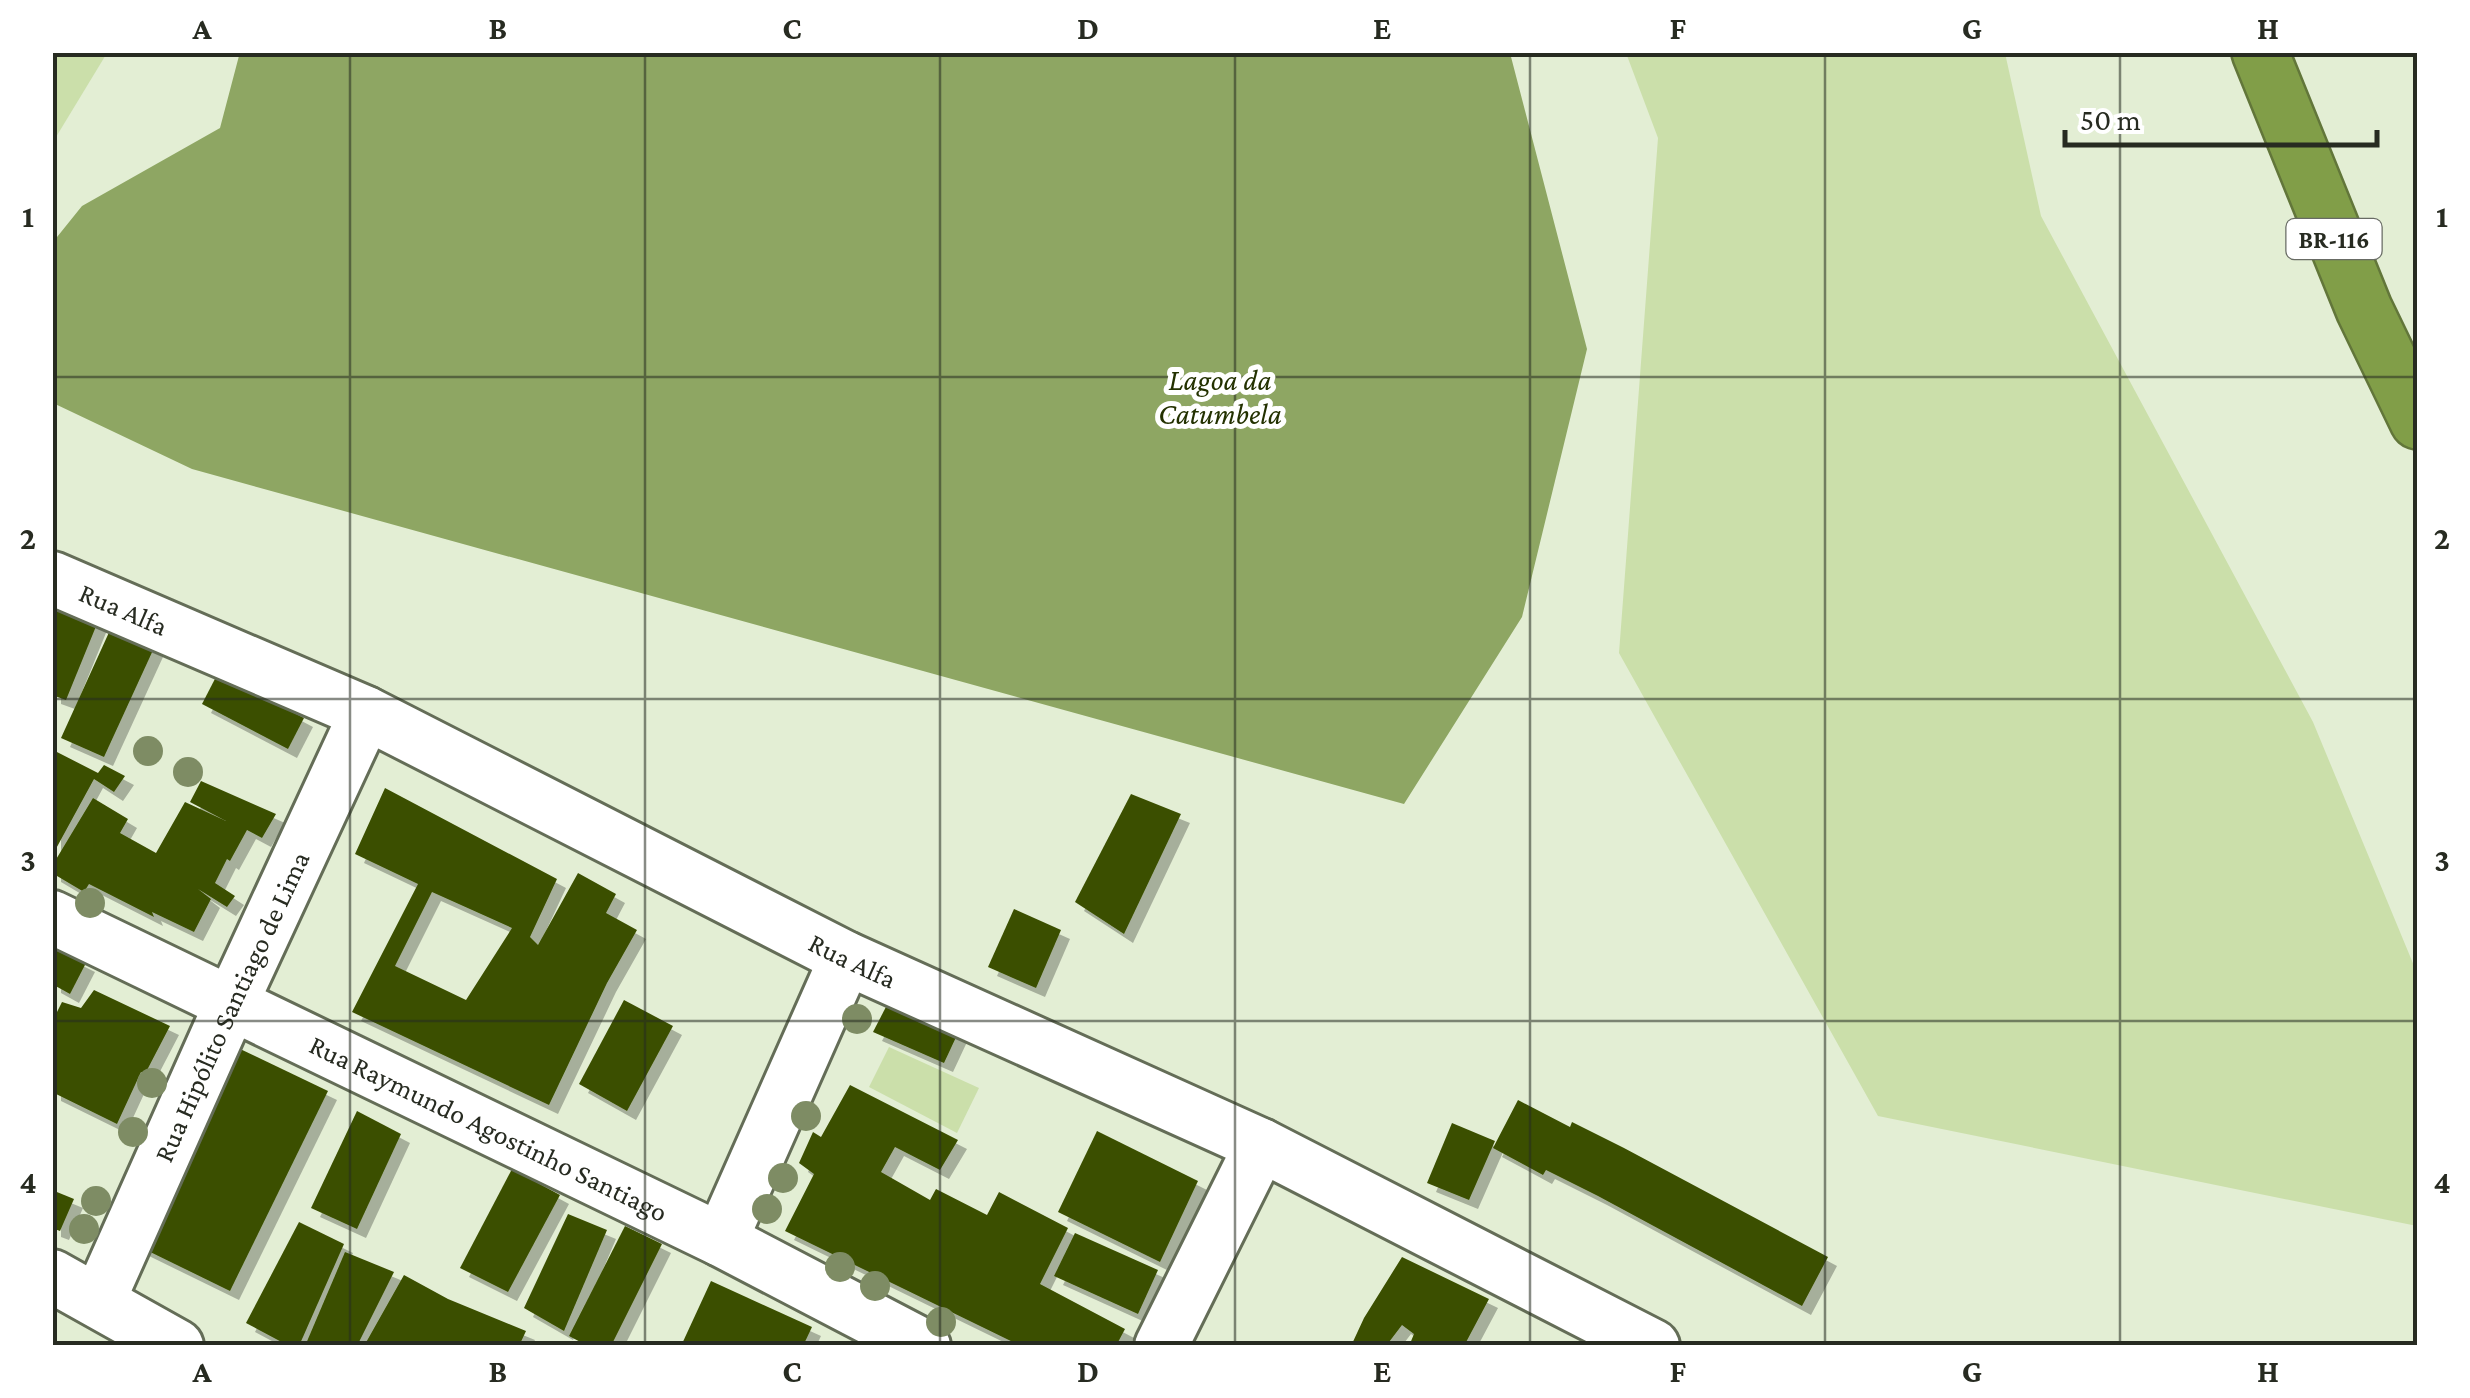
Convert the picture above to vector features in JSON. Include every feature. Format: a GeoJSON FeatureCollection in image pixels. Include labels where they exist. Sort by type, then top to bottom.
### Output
{"type":"FeatureCollection","features":[{"type":"Feature","properties":{"kind":"highway","name":"BR-116"},"geometry":{"type":"LineString","coordinates":[[2260,52],[2364,309],[2418,421]]}},
{"type":"Feature","properties":{"kind":"street","name":"Rua Alfa"},"geometry":{"type":"LineString","coordinates":[[52,578],[366,714],[846,958],[1261,1145],[1653,1346]]}},
{"type":"Feature","properties":{"kind":"street","name":"Rua Hipólito Santiago de Lima"},"geometry":{"type":"LineString","coordinates":[[134,1329],[231,1004],[366,714]]}},
{"type":"Feature","properties":{"kind":"street","name":"Rua Raymundo Agostinho Santiago"},"geometry":{"type":"LineString","coordinates":[[52,917],[720,1240],[924,1346]]}},
{"type":"Feature","properties":{"kind":"street"},"geometry":{"type":"LineString","coordinates":[[720,1240],[846,958]]}},
{"type":"Feature","properties":{"kind":"street"},"geometry":{"type":"LineString","coordinates":[[1162,1346],[1261,1145]]}},
{"type":"Feature","properties":{"kind":"street"},"geometry":{"type":"LineString","coordinates":[[52,1276],[134,1329]]}},
{"type":"Feature","properties":{"kind":"shaded area"},"geometry":{"type":"Polygon","coordinates":[[[52,53],[107,53],[53,142],[52,53]]]}},
{"type":"Feature","properties":{"kind":"shaded area"},"geometry":{"type":"Polygon","coordinates":[[[1626,53],[2005,53],[2041,216],[2313,722],[2417,973],[2417,1226],[1878,1116],[1619,653],[1658,138],[1626,53]]]}},
{"type":"Feature","properties":{"kind":"shaded area"},"geometry":{"type":"Polygon","coordinates":[[[889,1047],[979,1088],[957,1133],[869,1087],[889,1047]]]}},
{"type":"Feature","properties":{"kind":"water","name":"Lagoa da Catumbela"},"geometry":{"type":"Polygon","coordinates":[[[240,52],[1510,53],[1587,349],[1522,617],[1404,804],[192,469],[53,403],[53,242],[82,206],[220,128],[240,52]]]}},
{"type":"Feature","properties":{"kind":"building"},"geometry":{"type":"Polygon","coordinates":[[[52,600],[99,619],[66,700],[52,695],[52,600]]]}},
{"type":"Feature","properties":{"kind":"building"},"geometry":{"type":"Polygon","coordinates":[[[111,628],[154,648],[104,757],[61,738],[111,628]]]}},
{"type":"Feature","properties":{"kind":"building"},"geometry":{"type":"Polygon","coordinates":[[[218,673],[304,718],[288,749],[202,704],[218,673]]]}},
{"type":"Feature","properties":{"kind":"building"},"geometry":{"type":"Polygon","coordinates":[[[55,751],[98,773],[104,765],[125,776],[114,792],[94,779],[52,856],[52,756],[55,751]]]}},
{"type":"Feature","properties":{"kind":"building"},"geometry":{"type":"Polygon","coordinates":[[[201,781],[276,814],[262,838],[247,830],[230,861],[227,859],[215,883],[235,896],[227,907],[198,889],[211,899],[194,932],[89,884],[84,892],[52,873],[52,866],[93,798],[128,819],[120,833],[156,853],[185,802],[226,821],[190,802],[201,781]]]}},
{"type":"Feature","properties":{"kind":"building"},"geometry":{"type":"Polygon","coordinates":[[[385,788],[557,879],[530,937],[538,945],[578,873],[616,894],[606,913],[637,930],[549,1105],[352,1012],[418,884],[355,854],[385,788]],[[432,892],[395,966],[466,1000],[512,928],[432,892]]]}},
{"type":"Feature","properties":{"kind":"building"},"geometry":{"type":"Polygon","coordinates":[[[1131,794],[1181,814],[1124,934],[1075,902],[1131,794]]]}},
{"type":"Feature","properties":{"kind":"building"},"geometry":{"type":"Polygon","coordinates":[[[1014,909],[1061,930],[1036,988],[988,967],[1014,909]]]}},
{"type":"Feature","properties":{"kind":"building"},"geometry":{"type":"Polygon","coordinates":[[[52,946],[86,963],[70,994],[52,984],[52,946]]]}},
{"type":"Feature","properties":{"kind":"building"},"geometry":{"type":"Polygon","coordinates":[[[94,990],[170,1026],[145,1074],[141,1072],[117,1124],[52,1092],[52,1022],[62,1002],[81,1008],[94,990]]]}},
{"type":"Feature","properties":{"kind":"building"},"geometry":{"type":"Polygon","coordinates":[[[624,1000],[673,1026],[627,1111],[579,1084],[624,1000]]]}},
{"type":"Feature","properties":{"kind":"building"},"geometry":{"type":"Polygon","coordinates":[[[889,1001],[958,1033],[944,1063],[873,1032],[889,1001]]]}},
{"type":"Feature","properties":{"kind":"building"},"geometry":{"type":"Polygon","coordinates":[[[238,1048],[328,1091],[230,1291],[140,1247],[238,1048]]]}},
{"type":"Feature","properties":{"kind":"building"},"geometry":{"type":"Polygon","coordinates":[[[850,1085],[958,1140],[940,1170],[895,1147],[881,1172],[930,1200],[936,1189],[987,1215],[999,1192],[1068,1228],[1040,1284],[1125,1329],[1116,1346],[1021,1346],[785,1231],[814,1174],[799,1163],[813,1132],[821,1137],[850,1085]]]}},
{"type":"Feature","properties":{"kind":"building"},"geometry":{"type":"Polygon","coordinates":[[[1518,1100],[1570,1127],[1572,1122],[1624,1148],[1828,1257],[1802,1306],[1598,1196],[1546,1170],[1543,1175],[1493,1148],[1518,1100]]]}},
{"type":"Feature","properties":{"kind":"building"},"geometry":{"type":"Polygon","coordinates":[[[357,1111],[401,1134],[357,1229],[311,1208],[357,1111]]]}},
{"type":"Feature","properties":{"kind":"building"},"geometry":{"type":"Polygon","coordinates":[[[1452,1123],[1495,1141],[1469,1200],[1427,1183],[1452,1123]]]}},
{"type":"Feature","properties":{"kind":"building"},"geometry":{"type":"Polygon","coordinates":[[[1097,1131],[1198,1181],[1160,1262],[1058,1212],[1097,1131]]]}},
{"type":"Feature","properties":{"kind":"building"},"geometry":{"type":"Polygon","coordinates":[[[512,1169],[560,1195],[508,1292],[460,1268],[512,1169]]]}},
{"type":"Feature","properties":{"kind":"building"},"geometry":{"type":"Polygon","coordinates":[[[52,1190],[74,1199],[60,1231],[52,1228],[52,1190]]]}},
{"type":"Feature","properties":{"kind":"building"},"geometry":{"type":"Polygon","coordinates":[[[568,1214],[607,1230],[564,1331],[524,1308],[568,1214]]]}},
{"type":"Feature","properties":{"kind":"building"},"geometry":{"type":"Polygon","coordinates":[[[299,1222],[344,1244],[299,1346],[289,1346],[246,1323],[299,1222]]]}},
{"type":"Feature","properties":{"kind":"building"},"geometry":{"type":"Polygon","coordinates":[[[625,1226],[662,1244],[611,1346],[588,1346],[569,1336],[625,1226]]]}},
{"type":"Feature","properties":{"kind":"building"},"geometry":{"type":"Polygon","coordinates":[[[1075,1233],[1158,1270],[1138,1314],[1054,1276],[1075,1233]]]}},
{"type":"Feature","properties":{"kind":"building"},"geometry":{"type":"Polygon","coordinates":[[[345,1252],[394,1272],[357,1346],[305,1346],[345,1252]]]}},
{"type":"Feature","properties":{"kind":"building"},"geometry":{"type":"Polygon","coordinates":[[[1402,1257],[1489,1299],[1464,1346],[1409,1346],[1414,1334],[1402,1325],[1386,1346],[1351,1346],[1402,1257]]]}},
{"type":"Feature","properties":{"kind":"building"},"geometry":{"type":"Polygon","coordinates":[[[404,1275],[448,1299],[526,1331],[519,1346],[364,1346],[404,1275]]]}},
{"type":"Feature","properties":{"kind":"building"},"geometry":{"type":"Polygon","coordinates":[[[711,1281],[812,1327],[803,1346],[681,1346],[711,1281]]]}}]}
